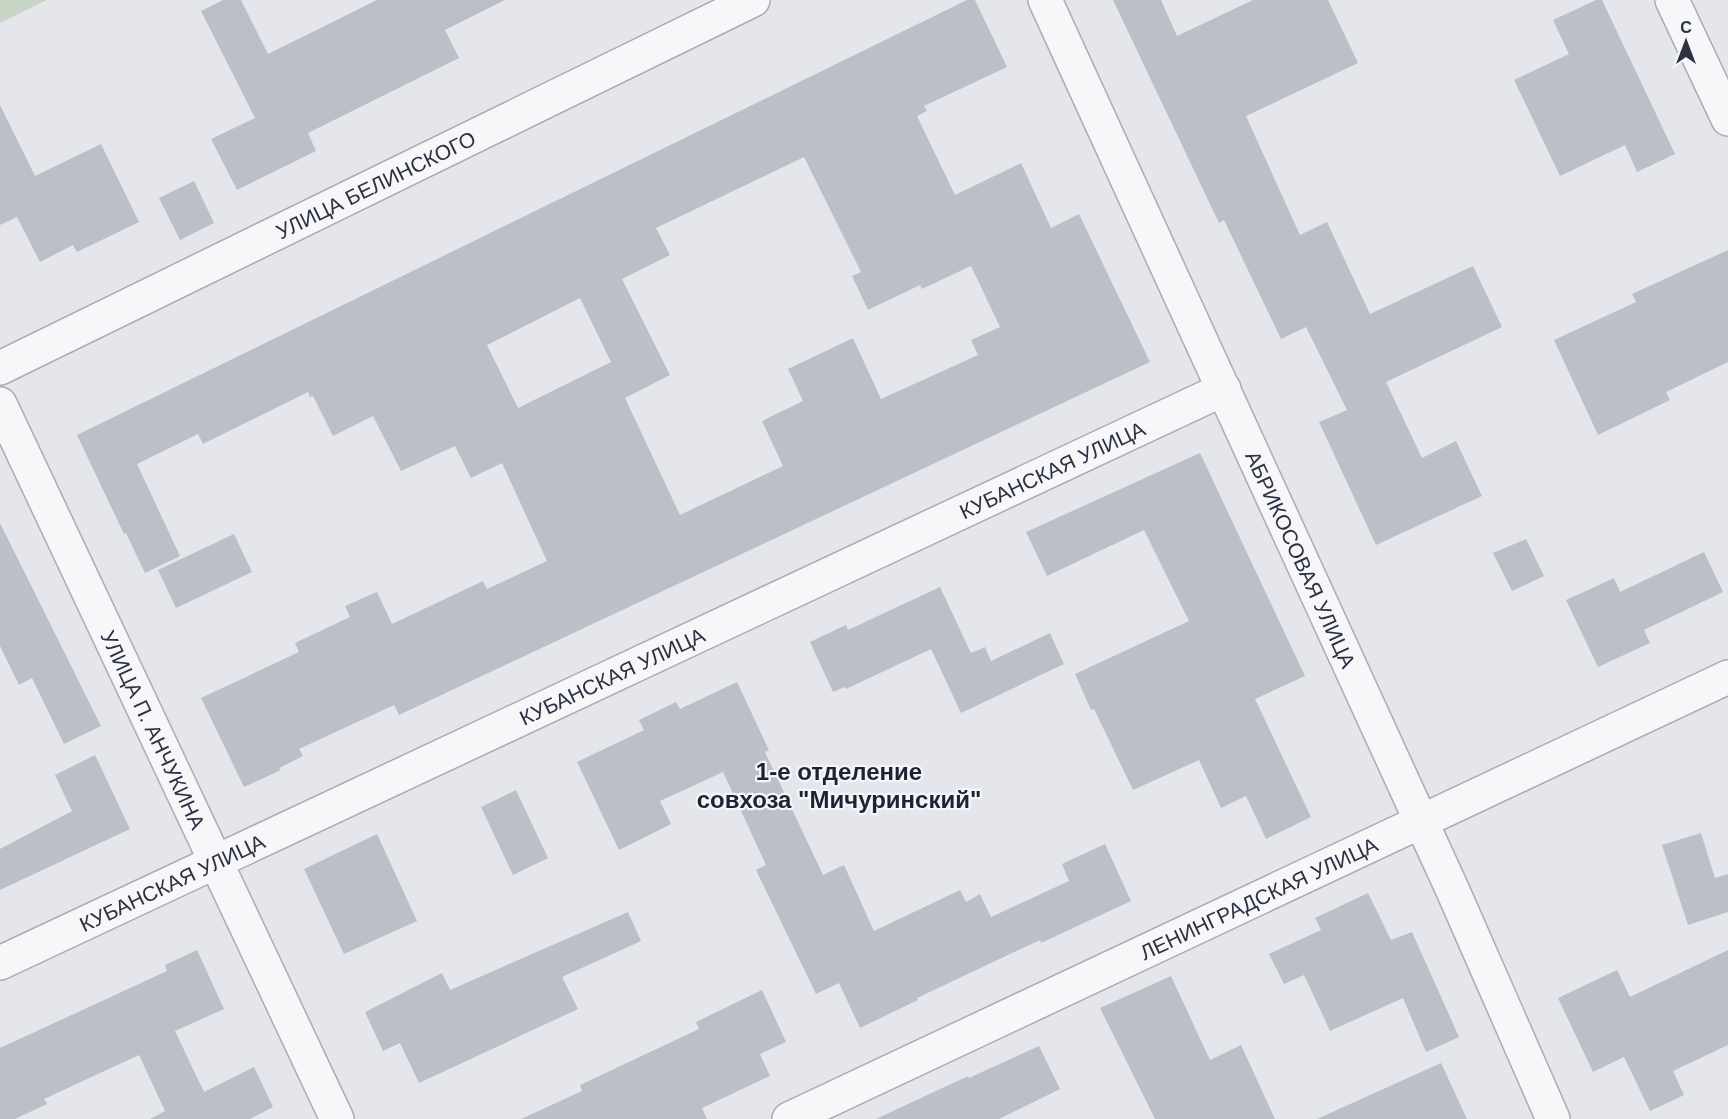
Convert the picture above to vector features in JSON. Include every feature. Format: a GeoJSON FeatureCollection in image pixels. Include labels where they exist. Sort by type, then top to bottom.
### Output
{"type":"FeatureCollection","features":[{"type":"Feature","properties":{"kind":"street","name":"УЛИЦА БЕЛИНСКОГО"},"geometry":{"type":"LineString","coordinates":[[0,368],[753,0]]}},
{"type":"Feature","properties":{"kind":"street","name":"АБРИКОСОВАЯ УЛИЦА"},"geometry":{"type":"LineString","coordinates":[[1045,0],[1422,822],[1553,1119]]}},
{"type":"Feature","properties":{"kind":"street"},"geometry":{"type":"LineString","coordinates":[[1672,0],[1728,119]]}},
{"type":"Feature","properties":{"kind":"street","name":"КУБАНСКАЯ УЛИЦА"},"geometry":{"type":"LineString","coordinates":[[0,963],[1224,389]]}},
{"type":"Feature","properties":{"kind":"street","name":"УЛИЦА П. АНЧУКИНА"},"geometry":{"type":"LineString","coordinates":[[0,404],[337,1119]]}},
{"type":"Feature","properties":{"kind":"street","name":"ЛЕНИНГРАДСКАЯ УЛИЦА"},"geometry":{"type":"LineString","coordinates":[[789,1119],[1728,677]]}},
{"type":"Feature","properties":{"kind":"green space"},"geometry":{"type":"Polygon","coordinates":[[[0,0],[47,0],[0,23],[0,0]]]}},
{"type":"Feature","properties":{"kind":"building"},"geometry":{"type":"Polygon","coordinates":[[[223,0],[241,0],[268,54],[377,0],[505,0],[445,30],[459,58],[308,133],[316,151],[237,190],[211,139],[255,118],[201,11],[223,0]]]}},
{"type":"Feature","properties":{"kind":"building"},"geometry":{"type":"Polygon","coordinates":[[[967,0],[975,0],[1007,67],[924,106],[927,111],[917,116],[955,195],[1021,163],[1051,228],[1079,214],[1150,362],[399,715],[394,705],[299,749],[303,756],[279,768],[281,770],[244,787],[201,698],[299,652],[295,643],[350,617],[345,606],[377,592],[392,624],[483,581],[487,589],[547,561],[502,463],[471,478],[455,446],[401,471],[373,416],[333,436],[313,396],[310,397],[308,392],[203,444],[198,434],[137,464],[180,556],[145,573],[77,435],[967,0]],[[804,157],[656,228],[670,255],[622,279],[670,375],[625,398],[680,515],[783,466],[762,421],[803,401],[788,369],[853,338],[881,399],[978,355],[971,340],[1000,327],[971,266],[922,289],[920,285],[868,310],[852,276],[861,272],[804,157]],[[580,298],[487,345],[518,408],[611,362],[580,298]]]}},
{"type":"Feature","properties":{"kind":"building"},"geometry":{"type":"Polygon","coordinates":[[[1113,0],[1161,0],[1177,36],[1253,0],[1328,0],[1358,63],[1246,116],[1300,235],[1327,222],[1370,314],[1473,266],[1502,327],[1386,382],[1422,458],[1456,441],[1482,496],[1376,545],[1319,422],[1347,410],[1306,327],[1281,339],[1224,220],[1219,223],[1113,0]]]}},
{"type":"Feature","properties":{"kind":"building"},"geometry":{"type":"Polygon","coordinates":[[[1596,0],[1602,0],[1675,154],[1637,172],[1625,145],[1560,176],[1514,80],[1569,54],[1553,20],[1596,0]]]}},
{"type":"Feature","properties":{"kind":"building"},"geometry":{"type":"Polygon","coordinates":[[[0,105],[35,176],[101,144],[139,222],[77,252],[73,245],[40,262],[17,217],[0,225],[0,105]]]}},
{"type":"Feature","properties":{"kind":"building"},"geometry":{"type":"Polygon","coordinates":[[[194,181],[214,223],[180,240],[159,198],[194,181]]]}},
{"type":"Feature","properties":{"kind":"building"},"geometry":{"type":"Polygon","coordinates":[[[1728,250],[1728,362],[1666,392],[1670,400],[1598,435],[1554,340],[1636,302],[1632,294],[1728,250]]]}},
{"type":"Feature","properties":{"kind":"building"},"geometry":{"type":"Polygon","coordinates":[[[1200,453],[1305,676],[1255,699],[1311,817],[1266,839],[1246,796],[1221,808],[1199,760],[1133,790],[1075,674],[1189,621],[1144,530],[1047,576],[1026,532],[1200,453]]]}},
{"type":"Feature","properties":{"kind":"building"},"geometry":{"type":"Polygon","coordinates":[[[0,523],[101,726],[64,744],[32,678],[19,685],[0,646],[0,523]]]}},
{"type":"Feature","properties":{"kind":"building"},"geometry":{"type":"Polygon","coordinates":[[[234,534],[252,572],[176,608],[158,570],[234,534]]]}},
{"type":"Feature","properties":{"kind":"building"},"geometry":{"type":"Polygon","coordinates":[[[1526,539],[1544,576],[1512,591],[1493,553],[1526,539]]]}},
{"type":"Feature","properties":{"kind":"building"},"geometry":{"type":"Polygon","coordinates":[[[1704,552],[1723,592],[1644,630],[1650,643],[1598,667],[1566,600],[1614,578],[1620,592],[1704,552]]]}},
{"type":"Feature","properties":{"kind":"building"},"geometry":{"type":"Polygon","coordinates":[[[940,587],[971,653],[985,647],[991,661],[1050,633],[1064,664],[961,713],[931,649],[846,689],[845,687],[833,692],[810,642],[846,625],[848,630],[940,587]]]}},
{"type":"Feature","properties":{"kind":"building"},"geometry":{"type":"Polygon","coordinates":[[[737,682],[769,750],[765,752],[823,875],[844,865],[874,931],[960,890],[966,902],[980,894],[991,917],[1069,881],[1062,864],[1105,844],[1131,901],[1041,943],[1040,940],[917,998],[918,1000],[860,1028],[839,983],[816,994],[756,870],[766,865],[723,772],[660,801],[671,824],[619,850],[577,762],[644,730],[639,720],[676,702],[680,709],[737,682]]]}},
{"type":"Feature","properties":{"kind":"building"},"geometry":{"type":"Polygon","coordinates":[[[95,755],[130,829],[0,890],[0,849],[72,811],[55,775],[95,755]]]}},
{"type":"Feature","properties":{"kind":"building"},"geometry":{"type":"Polygon","coordinates":[[[516,790],[548,858],[513,875],[481,807],[516,790]]]}},
{"type":"Feature","properties":{"kind":"building"},"geometry":{"type":"Polygon","coordinates":[[[1701,833],[1715,878],[1728,874],[1728,912],[1688,925],[1662,845],[1701,833]]]}},
{"type":"Feature","properties":{"kind":"building"},"geometry":{"type":"Polygon","coordinates":[[[377,834],[417,921],[344,954],[304,869],[377,834]]]}},
{"type":"Feature","properties":{"kind":"building"},"geometry":{"type":"Polygon","coordinates":[[[1368,893],[1391,940],[1412,932],[1459,1037],[1426,1052],[1403,998],[1330,1031],[1304,975],[1284,984],[1269,954],[1321,930],[1315,918],[1368,893]]]}},
{"type":"Feature","properties":{"kind":"building"},"geometry":{"type":"Polygon","coordinates":[[[628,912],[641,941],[562,977],[578,1009],[419,1083],[400,1043],[383,1051],[365,1012],[442,973],[450,990],[628,912]]]}},
{"type":"Feature","properties":{"kind":"building"},"geometry":{"type":"Polygon","coordinates":[[[197,950],[224,1009],[175,1031],[204,1092],[254,1067],[273,1107],[250,1119],[150,1119],[165,1111],[139,1055],[44,1099],[47,1104],[15,1119],[0,1119],[0,1048],[167,971],[165,965],[197,950]]]}},
{"type":"Feature","properties":{"kind":"building"},"geometry":{"type":"Polygon","coordinates":[[[1728,950],[1728,1045],[1673,1071],[1684,1095],[1650,1111],[1624,1057],[1593,1072],[1558,998],[1617,970],[1630,997],[1728,950]]]}},
{"type":"Feature","properties":{"kind":"building"},"geometry":{"type":"Polygon","coordinates":[[[1171,976],[1210,1060],[1241,1045],[1275,1119],[1155,1119],[1100,1008],[1171,976]]]}},
{"type":"Feature","properties":{"kind":"building"},"geometry":{"type":"Polygon","coordinates":[[[762,990],[786,1042],[760,1054],[770,1076],[702,1108],[707,1119],[521,1119],[582,1091],[580,1085],[699,1029],[696,1022],[762,990]]]}},
{"type":"Feature","properties":{"kind":"building"},"geometry":{"type":"Polygon","coordinates":[[[1039,1046],[1060,1089],[999,1119],[876,1119],[968,1076],[969,1078],[1039,1046]]]}},
{"type":"Feature","properties":{"kind":"building"},"geometry":{"type":"Polygon","coordinates":[[[1441,1063],[1467,1119],[1317,1119],[1441,1063]]]}},
{"type":"Feature","properties":{"kind":"district","name":"1-е отделение совхоза \"Мичуринский\""},"geometry":{"type":"Point","coordinates":[839,785]}}]}
